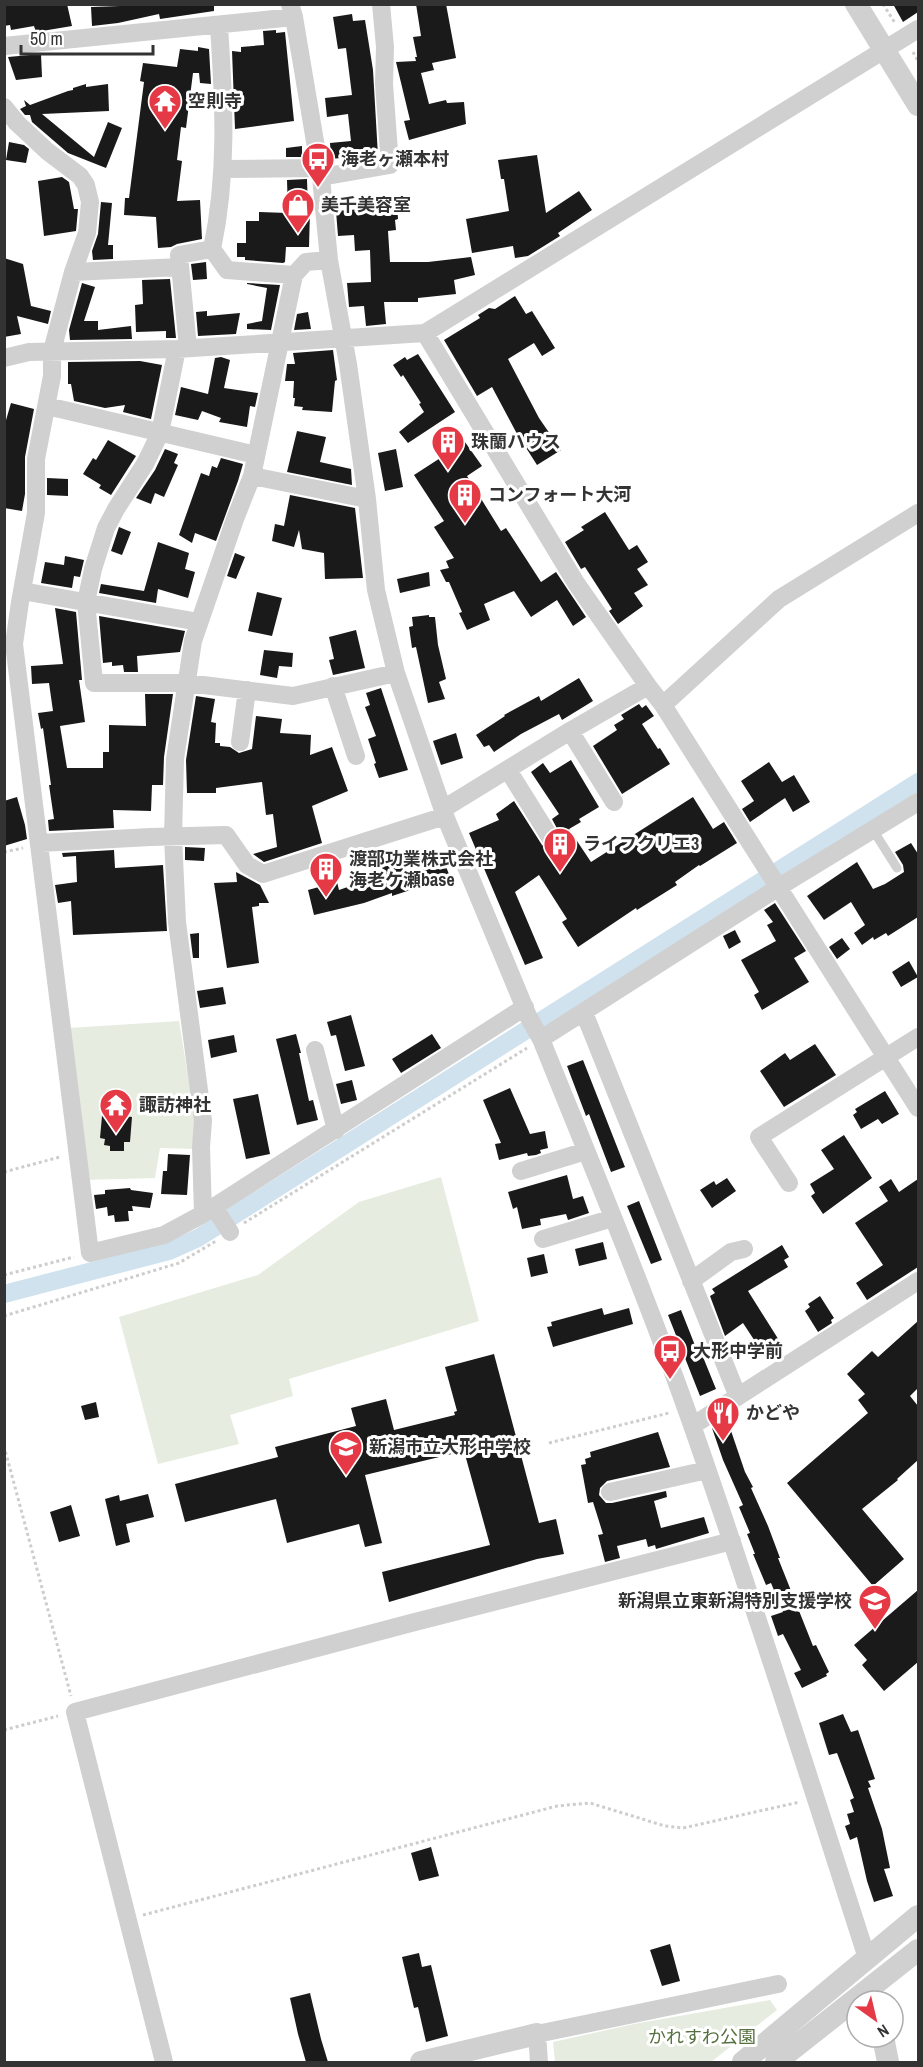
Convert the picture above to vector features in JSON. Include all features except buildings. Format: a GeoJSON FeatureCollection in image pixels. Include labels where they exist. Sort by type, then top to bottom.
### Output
{"type":"FeatureCollection","features":[{"type":"Feature","properties":{"kind":"street"},"geometry":{"type":"LineString","coordinates":[[223,169],[320,173],[390,165],[381,4]]}},
{"type":"Feature","properties":{"kind":"street"},"geometry":{"type":"LineString","coordinates":[[856,4],[918,105]]}},
{"type":"Feature","properties":{"kind":"street"},"geometry":{"type":"LineString","coordinates":[[4,46],[219,26],[292,11],[320,173],[329,260],[348,364],[367,499],[376,590],[396,673],[444,812],[586,1151],[686,1408],[732,1541],[867,1958],[872,1989]]}},
{"type":"Feature","properties":{"kind":"street"},"geometry":{"type":"LineString","coordinates":[[219,26],[223,169],[220,211],[212,249],[227,270],[294,275]]}},
{"type":"Feature","properties":{"kind":"street"},"geometry":{"type":"LineString","coordinates":[[4,358],[29,352],[183,349],[425,333],[918,29]]}},
{"type":"Feature","properties":{"kind":"street"},"geometry":{"type":"LineString","coordinates":[[4,106],[17,123],[47,151],[80,176],[86,184],[90,202],[87,233],[73,272],[52,351],[52,376],[36,459],[36,513],[15,644],[90,1253],[164,1235],[208,1210],[527,1011]]}},
{"type":"Feature","properties":{"kind":"street"},"geometry":{"type":"LineString","coordinates":[[212,249],[179,255],[183,349],[160,433],[145,464],[106,528],[93,569],[86,602],[94,683],[187,683],[293,696],[396,673]]}},
{"type":"Feature","properties":{"kind":"street"},"geometry":{"type":"LineString","coordinates":[[230,1232],[208,1210],[201,1147],[203,1121],[177,922],[174,837],[175,759],[193,641],[252,476],[294,275],[306,262],[329,260]]}},
{"type":"Feature","properties":{"kind":"street"},"geometry":{"type":"LineString","coordinates":[[73,272],[180,267]]}},
{"type":"Feature","properties":{"kind":"street"},"geometry":{"type":"LineString","coordinates":[[425,333],[576,583],[663,705],[918,1108]]}},
{"type":"Feature","properties":{"kind":"street"},"geometry":{"type":"LineString","coordinates":[[47,406],[256,455]]}},
{"type":"Feature","properties":{"kind":"street"},"geometry":{"type":"LineString","coordinates":[[252,476],[367,499]]}},
{"type":"Feature","properties":{"kind":"street"},"geometry":{"type":"LineString","coordinates":[[663,705],[779,599],[918,513]]}},
{"type":"Feature","properties":{"kind":"street"},"geometry":{"type":"LineString","coordinates":[[22,591],[200,622]]}},
{"type":"Feature","properties":{"kind":"street"},"geometry":{"type":"LineString","coordinates":[[333,686],[356,756]]}},
{"type":"Feature","properties":{"kind":"street"},"geometry":{"type":"LineString","coordinates":[[40,843],[226,835],[247,865],[263,874],[444,812],[570,731],[648,686]]}},
{"type":"Feature","properties":{"kind":"street"},"geometry":{"type":"LineString","coordinates":[[240,742],[247,690]]}},
{"type":"Feature","properties":{"kind":"street"},"geometry":{"type":"LineString","coordinates":[[570,731],[614,802]]}},
{"type":"Feature","properties":{"kind":"street"},"geometry":{"type":"LineString","coordinates":[[508,770],[551,839]]}},
{"type":"Feature","properties":{"kind":"street"},"geometry":{"type":"LineString","coordinates":[[539,1037],[918,802]]}},
{"type":"Feature","properties":{"kind":"street"},"geometry":{"type":"LineString","coordinates":[[587,1020],[738,1397]]}},
{"type":"Feature","properties":{"kind":"street"},"geometry":{"type":"LineString","coordinates":[[789,1183],[759,1137],[918,1037]]}},
{"type":"Feature","properties":{"kind":"street"},"geometry":{"type":"LineString","coordinates":[[315,1050],[336,1130]]}},
{"type":"Feature","properties":{"kind":"street"},"geometry":{"type":"LineString","coordinates":[[521,1171],[586,1151]]}},
{"type":"Feature","properties":{"kind":"street"},"geometry":{"type":"LineString","coordinates":[[543,1239],[613,1218]]}},
{"type":"Feature","properties":{"kind":"street"},"geometry":{"type":"LineString","coordinates":[[691,1281],[731,1252],[744,1249]]}},
{"type":"Feature","properties":{"kind":"street"},"geometry":{"type":"LineString","coordinates":[[692,1426],[918,1281]]}},
{"type":"Feature","properties":{"kind":"street"},"geometry":{"type":"LineString","coordinates":[[610,1492],[707,1470]]}},
{"type":"Feature","properties":{"kind":"street"},"geometry":{"type":"LineString","coordinates":[[164,2062],[75,1712],[732,1541]]}},
{"type":"Feature","properties":{"kind":"street"},"geometry":{"type":"LineString","coordinates":[[743,2062],[918,1916]]}},
{"type":"Feature","properties":{"kind":"street"},"geometry":{"type":"LineString","coordinates":[[878,1989],[918,1950]]}},
{"type":"Feature","properties":{"kind":"street"},"geometry":{"type":"LineString","coordinates":[[421,2062],[537,2034],[778,1984]]}},
{"type":"Feature","properties":{"kind":"street"},"geometry":{"type":"LineString","coordinates":[[776,2062],[845,2014]]}},
{"type":"Feature","properties":{"kind":"street"},"geometry":{"type":"LineString","coordinates":[[537,2034],[539,2062]]}},
{"type":"Feature","properties":{"kind":"lane"},"geometry":{"type":"LineString","coordinates":[[873,830],[897,868]]}},
{"type":"Feature","properties":{"kind":"path"},"geometry":{"type":"LineString","coordinates":[[4,1316],[179,1263],[539,1037]]}},
{"type":"Feature","properties":{"kind":"path"},"geometry":{"type":"LineString","coordinates":[[4,1172],[76,1153]]}},
{"type":"Feature","properties":{"kind":"path"},"geometry":{"type":"LineString","coordinates":[[4,1275],[90,1253]]}},
{"type":"Feature","properties":{"kind":"path"},"geometry":{"type":"LineString","coordinates":[[549,1443],[686,1408]]}},
{"type":"Feature","properties":{"kind":"path"},"geometry":{"type":"LineString","coordinates":[[4,1446],[75,1712],[4,1730]]}},
{"type":"Feature","properties":{"kind":"path"},"geometry":{"type":"LineString","coordinates":[[127,1919],[557,1806],[590,1803],[665,1826],[683,1828],[816,1799]]}},
{"type":"Feature","properties":{"kind":"green space"},"geometry":{"type":"Polygon","coordinates":[[[179,1021],[196,1124],[195,1149],[160,1148],[155,1178],[84,1180],[69,1028],[179,1021]]]}},
{"type":"Feature","properties":{"kind":"green space"},"geometry":{"type":"Polygon","coordinates":[[[441,1177],[479,1321],[289,1379],[293,1396],[230,1415],[239,1444],[158,1464],[119,1317],[258,1275],[359,1202],[441,1177]]]}},
{"type":"Feature","properties":{"kind":"green space","name":"かれすわ公園"},"geometry":{"type":"Polygon","coordinates":[[[770,2000],[777,2010],[711,2062],[555,2062],[553,2042],[634,2024],[770,2000]]]}},
{"type":"Feature","properties":{"kind":"waterway"},"geometry":{"type":"LineString","coordinates":[[4,1294],[169,1251],[198,1238],[918,782]]}},
{"type":"Feature","properties":{"kind":"place","name":"空則寺"},"geometry":{"type":"Point","coordinates":[165,130]}},
{"type":"Feature","properties":{"kind":"place","name":"海老ヶ瀬本村"},"geometry":{"type":"Point","coordinates":[318,188]}},
{"type":"Feature","properties":{"kind":"place","name":"美千美容室"},"geometry":{"type":"Point","coordinates":[298,234]}},
{"type":"Feature","properties":{"kind":"place","name":"珠蘭ハウス"},"geometry":{"type":"Point","coordinates":[448,471]}},
{"type":"Feature","properties":{"kind":"place","name":"コンフォート大河"},"geometry":{"type":"Point","coordinates":[465,524]}},
{"type":"Feature","properties":{"kind":"place","name":"ライフクリエ3"},"geometry":{"type":"Point","coordinates":[560,873]}},
{"type":"Feature","properties":{"kind":"place","name":"渡部功業株式会社 海老ケ瀬base"},"geometry":{"type":"Point","coordinates":[326,898]}},
{"type":"Feature","properties":{"kind":"place","name":"諏訪神社"},"geometry":{"type":"Point","coordinates":[116,1134]}},
{"type":"Feature","properties":{"kind":"place","name":"大形中学前"},"geometry":{"type":"Point","coordinates":[670,1380]}},
{"type":"Feature","properties":{"kind":"place","name":"かどや"},"geometry":{"type":"Point","coordinates":[723,1442]}},
{"type":"Feature","properties":{"kind":"place","name":"新潟市立大形中学校"},"geometry":{"type":"Point","coordinates":[346,1476]}},
{"type":"Feature","properties":{"kind":"place","name":"新潟県立東新潟特別支援学校"},"geometry":{"type":"Point","coordinates":[875,1630]}}]}
